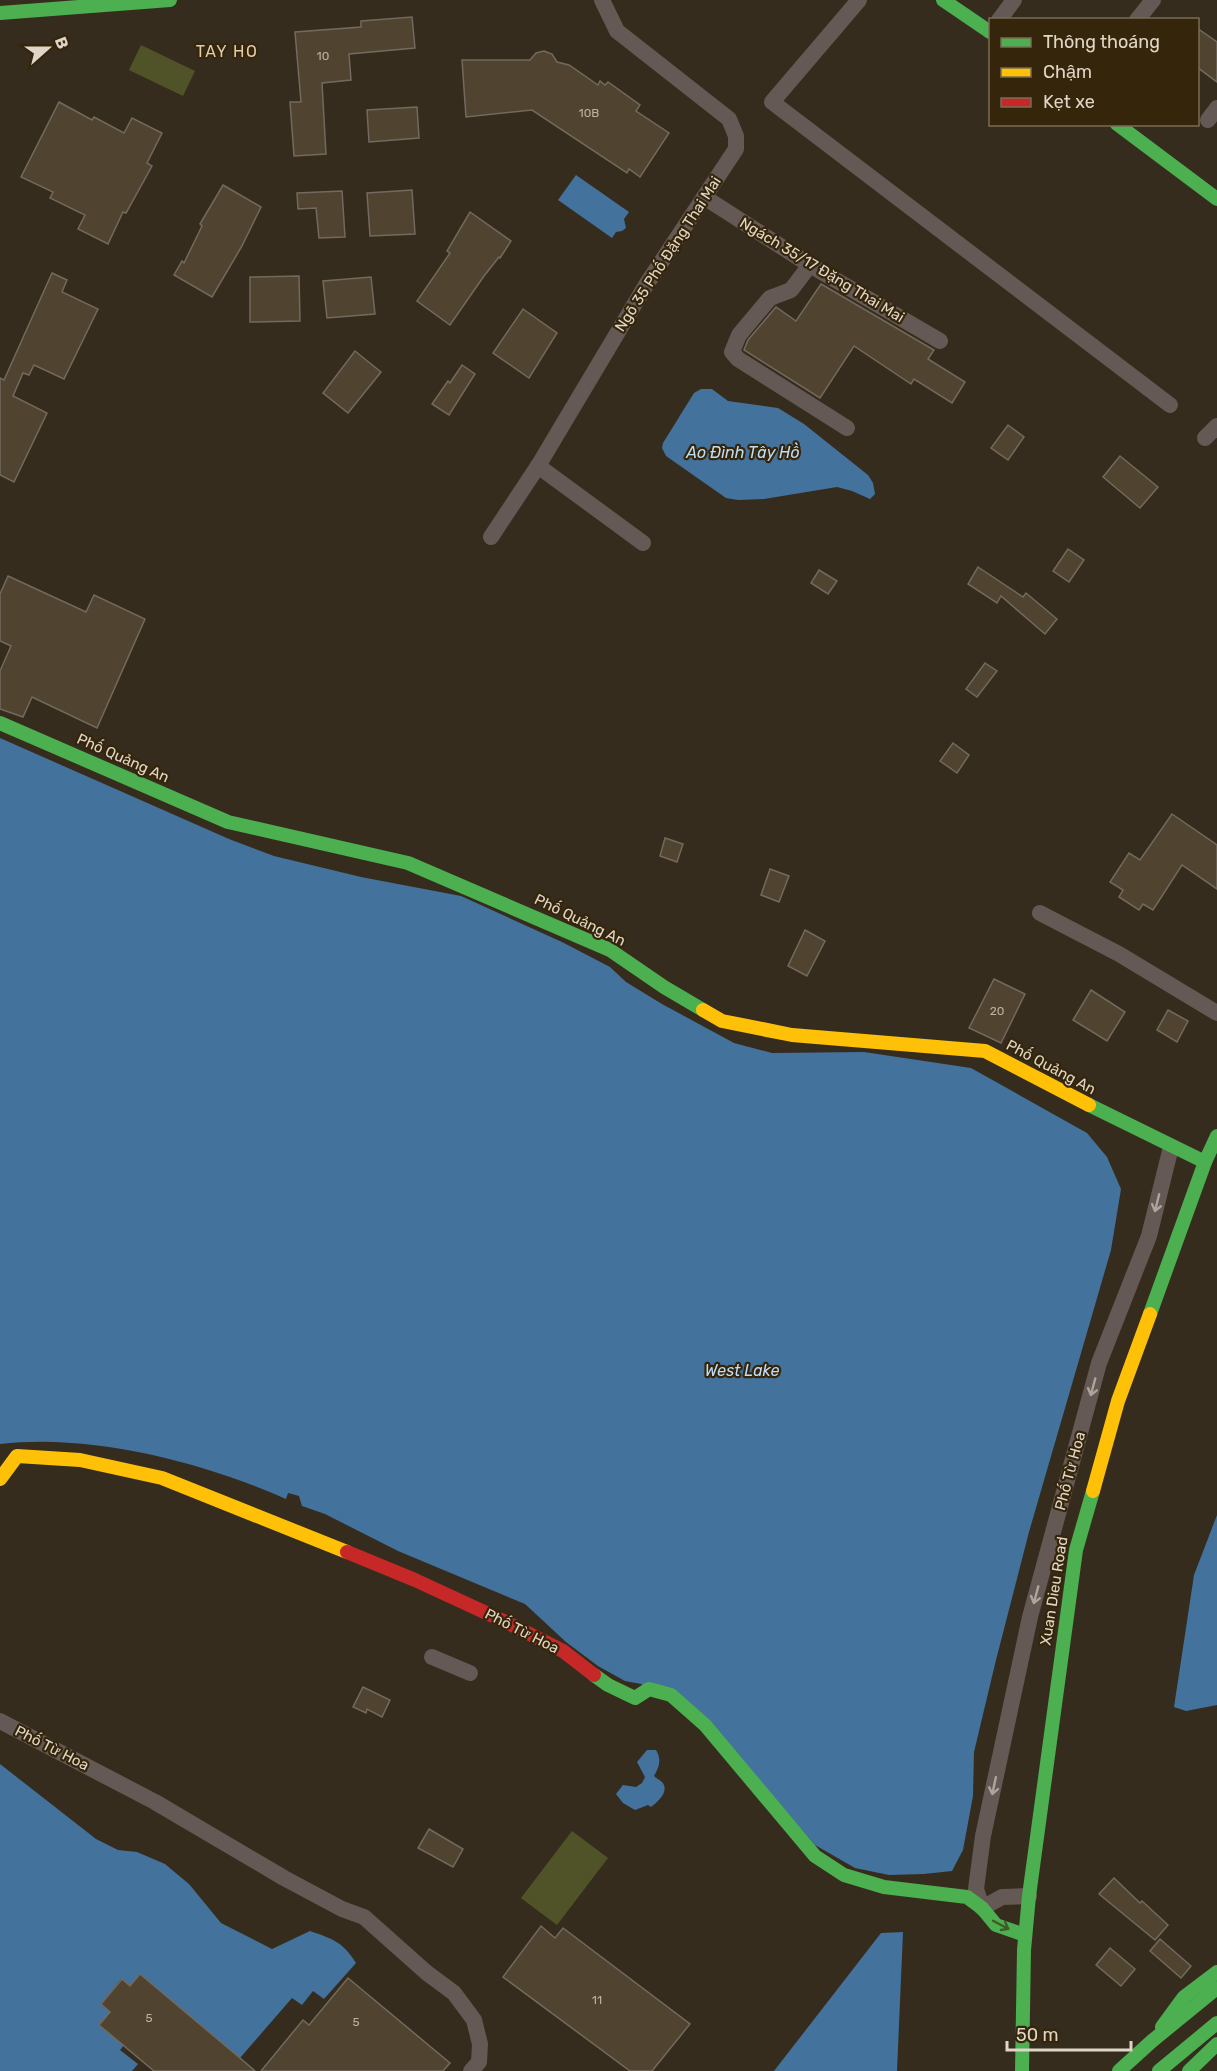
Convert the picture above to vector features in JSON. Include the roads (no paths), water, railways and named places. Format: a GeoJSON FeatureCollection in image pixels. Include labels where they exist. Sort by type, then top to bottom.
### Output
{"type":"FeatureCollection","features":[{"type":"Feature","properties":{"kind":"street"},"geometry":{"type":"LineString","coordinates":[[0,12],[170,0]]}},
{"type":"Feature","properties":{"kind":"street","name":"Ngõ 35 Phố Đặng Thai Mai"},"geometry":{"type":"LineString","coordinates":[[491,537],[538,466],[646,285],[736,149],[736,136],[729,119],[617,31],[602,0]]}},
{"type":"Feature","properties":{"kind":"street"},"geometry":{"type":"LineString","coordinates":[[860,0],[772,102],[1170,405]]}},
{"type":"Feature","properties":{"kind":"street"},"geometry":{"type":"LineString","coordinates":[[943,0],[989,26]]}},
{"type":"Feature","properties":{"kind":"street"},"geometry":{"type":"LineString","coordinates":[[1000,18],[1014,0]]}},
{"type":"Feature","properties":{"kind":"street"},"geometry":{"type":"LineString","coordinates":[[1139,18],[1153,0]]}},
{"type":"Feature","properties":{"kind":"street"},"geometry":{"type":"LineString","coordinates":[[1120,126],[1217,199]]}},
{"type":"Feature","properties":{"kind":"street","name":"Ngách 35/17 Đặng Thai Mai"},"geometry":{"type":"LineString","coordinates":[[704,197],[810,265],[940,341]]}},
{"type":"Feature","properties":{"kind":"street"},"geometry":{"type":"LineString","coordinates":[[810,265],[791,290],[770,298],[739,335],[732,352],[738,359],[847,428]]}},
{"type":"Feature","properties":{"kind":"street"},"geometry":{"type":"LineString","coordinates":[[1204,438],[1217,426]]}},
{"type":"Feature","properties":{"kind":"street"},"geometry":{"type":"LineString","coordinates":[[538,466],[644,543]]}},
{"type":"Feature","properties":{"kind":"street","name":"Phố Quảng An"},"geometry":{"type":"LineString","coordinates":[[0,723],[228,822],[408,863],[610,950],[664,987],[722,1021],[792,1035],[985,1051],[1118,1121],[1205,1162]]}},
{"type":"Feature","properties":{"kind":"street"},"geometry":{"type":"LineString","coordinates":[[1040,914],[1119,954],[1217,1012]]}},
{"type":"Feature","properties":{"kind":"street","name":"Xuan Dieu Road"},"geometry":{"type":"LineString","coordinates":[[1022,2071],[1025,1935],[1029,1896],[1076,1550],[1118,1401],[1205,1162],[1217,1136]]}},
{"type":"Feature","properties":{"kind":"street","name":"Phố Từ Hoa"},"geometry":{"type":"LineString","coordinates":[[982,1908],[976,1889],[983,1836],[1030,1617],[1099,1363],[1149,1236],[1172,1147]]}},
{"type":"Feature","properties":{"kind":"street","name":"Phố Từ Hoa"},"geometry":{"type":"LineString","coordinates":[[0,1479],[17,1456],[80,1460],[162,1478],[286,1529],[319,1539],[415,1580],[563,1651],[608,1685],[635,1698],[649,1689],[671,1695],[705,1725],[814,1856],[844,1875],[884,1887],[967,1897],[982,1908],[996,1925],[1025,1935]]}},
{"type":"Feature","properties":{"kind":"street"},"geometry":{"type":"LineString","coordinates":[[432,1657],[470,1673]]}},
{"type":"Feature","properties":{"kind":"street","name":"Phố Từ Hoa"},"geometry":{"type":"LineString","coordinates":[[0,1721],[155,1802],[342,1910],[364,1917],[427,1973],[454,1993],[474,2020],[480,2044],[479,2062],[471,2071]]}},
{"type":"Feature","properties":{"kind":"street"},"geometry":{"type":"LineString","coordinates":[[982,1908],[1002,1897],[1029,1896]]}},
{"type":"Feature","properties":{"kind":"street"},"geometry":{"type":"LineString","coordinates":[[1152,2041],[1184,1997],[1217,1972]]}},
{"type":"Feature","properties":{"kind":"street"},"geometry":{"type":"LineString","coordinates":[[1119,2071],[1217,1988]]}},
{"type":"Feature","properties":{"kind":"street"},"geometry":{"type":"LineString","coordinates":[[1159,2071],[1217,2023]]}},
{"type":"Feature","properties":{"kind":"street"},"geometry":{"type":"LineString","coordinates":[[1189,2071],[1216,2047]]}},
{"type":"Feature","properties":{"kind":"water"},"geometry":{"type":"Polygon","coordinates":[[[576,175],[629,212],[624,219],[626,228],[616,232],[612,238],[558,200],[576,175]]]}},
{"type":"Feature","properties":{"kind":"water","name":"Ao Đình Tây Hồ"},"geometry":{"type":"Polygon","coordinates":[[[701,389],[712,389],[728,401],[778,408],[804,424],[868,475],[873,483],[875,494],[870,499],[837,487],[764,499],[726,498],[666,456],[662,448],[694,393],[701,389]]]}},
{"type":"Feature","properties":{"kind":"water","name":"West Lake"},"geometry":{"type":"Polygon","coordinates":[[[0,738],[229,839],[274,856],[361,877],[461,896],[562,942],[610,967],[626,982],[734,1043],[772,1053],[864,1052],[971,1068],[1087,1133],[1107,1157],[1121,1189],[1111,1250],[1029,1532],[996,1660],[974,1752],[973,1796],[963,1850],[952,1871],[889,1875],[855,1868],[815,1845],[721,1736],[641,1684],[625,1681],[598,1666],[566,1642],[525,1604],[398,1551],[325,1514],[302,1506],[299,1496],[288,1493],[286,1499],[219,1473],[183,1462],[109,1447],[35,1442],[0,1444],[0,738]]]}},
{"type":"Feature","properties":{"kind":"water"},"geometry":{"type":"Polygon","coordinates":[[[1217,1515],[1217,1705],[1186,1711],[1174,1707],[1194,1575],[1217,1515]]]}},
{"type":"Feature","properties":{"kind":"water"},"geometry":{"type":"Polygon","coordinates":[[[647,1750],[656,1750],[658,1754],[659,1763],[654,1776],[662,1782],[665,1789],[660,1799],[651,1807],[648,1805],[635,1810],[623,1803],[616,1794],[623,1785],[636,1787],[642,1783],[645,1777],[637,1762],[647,1750]]]}},
{"type":"Feature","properties":{"kind":"water"},"geometry":{"type":"Polygon","coordinates":[[[0,1764],[96,1839],[118,1850],[137,1852],[165,1864],[189,1884],[221,1923],[272,1949],[310,1931],[337,1942],[347,1950],[356,1963],[324,1999],[313,1991],[302,2005],[292,1998],[240,2058],[121,1979],[101,2004],[110,2012],[100,2025],[124,2045],[120,2050],[138,2064],[132,2071],[0,2071],[0,1764]]]}},
{"type":"Feature","properties":{"kind":"water"},"geometry":{"type":"Polygon","coordinates":[[[903,1932],[897,2071],[774,2071],[881,1933],[903,1932]]]}},
{"type":"Feature","properties":{"kind":"district","name":"TAY HO"},"geometry":{"type":"Point","coordinates":[227,51]}}]}
